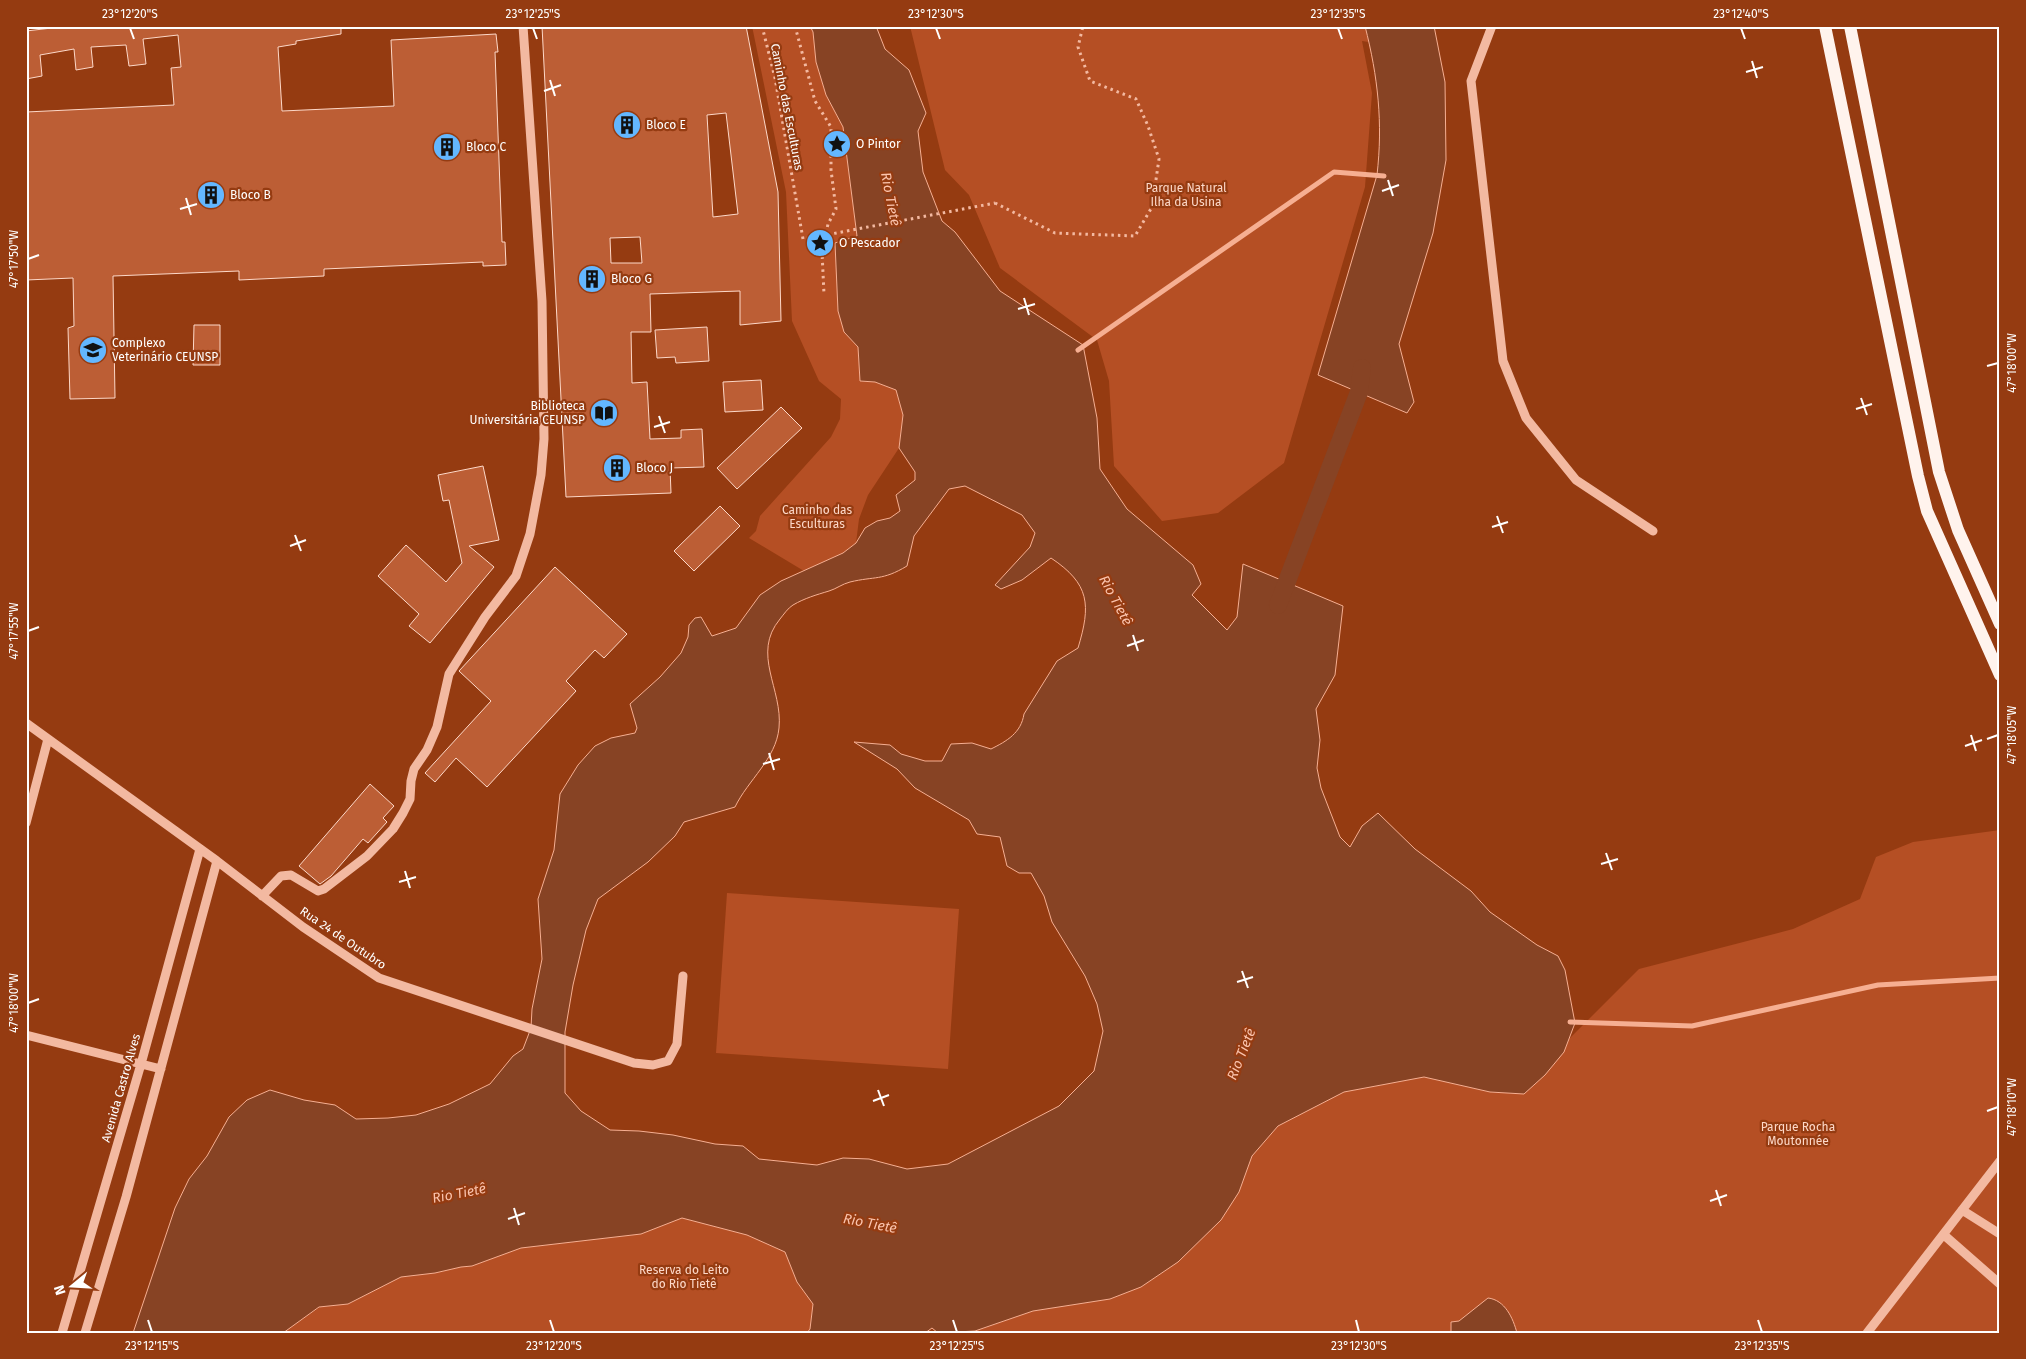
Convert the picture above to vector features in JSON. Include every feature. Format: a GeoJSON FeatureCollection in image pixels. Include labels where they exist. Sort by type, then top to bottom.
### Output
{"type":"FeatureCollection","features":[{"type":"Feature","properties":{"kind":"main road"},"geometry":{"type":"LineString","coordinates":[[1825,26],[1927,512],[2000,675]]}},
{"type":"Feature","properties":{"kind":"main road"},"geometry":{"type":"LineString","coordinates":[[1850,26],[1939,472],[1958,530],[2000,624]]}},
{"type":"Feature","properties":{"kind":"street"},"geometry":{"type":"LineString","coordinates":[[262,896],[281,876],[290,875],[318,890],[324,889],[366,856],[393,829],[410,799],[410,781],[414,769],[427,750],[437,727],[449,674],[481,624],[516,576],[530,534],[541,475],[544,429],[542,301],[523,26]]}},
{"type":"Feature","properties":{"kind":"street"},"geometry":{"type":"LineString","coordinates":[[1492,26],[1481,49],[1471,81],[1503,361],[1526,418],[1576,480],[1653,531]]}},
{"type":"Feature","properties":{"kind":"street","name":"Rua 24 de Outubro"},"geometry":{"type":"LineString","coordinates":[[26,723],[218,861],[303,927],[379,978],[582,1048],[634,1063],[653,1065],[668,1061],[677,1044],[683,976]]}},
{"type":"Feature","properties":{"kind":"street"},"geometry":{"type":"LineString","coordinates":[[26,823],[48,739]]}},
{"type":"Feature","properties":{"kind":"street","name":"Avenida Castro Alves"},"geometry":{"type":"LineString","coordinates":[[62,1333],[141,1064],[200,849]]}},
{"type":"Feature","properties":{"kind":"street"},"geometry":{"type":"LineString","coordinates":[[85,1333],[126,1197],[218,861]]}},
{"type":"Feature","properties":{"kind":"street"},"geometry":{"type":"LineString","coordinates":[[26,1035],[161,1069]]}},
{"type":"Feature","properties":{"kind":"street"},"geometry":{"type":"LineString","coordinates":[[1867,1333],[2000,1161]]}},
{"type":"Feature","properties":{"kind":"street"},"geometry":{"type":"LineString","coordinates":[[1962,1210],[2000,1234]]}},
{"type":"Feature","properties":{"kind":"street"},"geometry":{"type":"LineString","coordinates":[[1944,1235],[2000,1284]]}},
{"type":"Feature","properties":{"kind":"path","name":"Caminho das Esculturas"},"geometry":{"type":"LineString","coordinates":[[762,26],[775,78],[803,239],[995,203],[1055,233],[1135,236],[1152,207],[1159,160],[1148,126],[1136,99],[1090,81],[1078,47],[1083,26]]}},
{"type":"Feature","properties":{"kind":"path","name":"Caminho das Esculturas"},"geometry":{"type":"LineString","coordinates":[[795,26],[815,101],[831,127],[831,170],[836,209],[828,224],[822,252],[824,294]]}},
{"type":"Feature","properties":{"kind":"green space","name":"Caminho das Esculturas"},"geometry":{"type":"Polygon","coordinates":[[[752,26],[810,26],[813,32],[816,62],[826,95],[843,127],[857,237],[844,332],[858,347],[860,381],[875,382],[896,390],[903,415],[899,448],[868,495],[859,519],[856,543],[843,553],[804,571],[749,538],[756,531],[760,516],[831,437],[840,419],[841,399],[819,381],[792,321],[786,192],[752,26]]]}},
{"type":"Feature","properties":{"kind":"green space","name":"Parque Natural Ilha da Usina"},"geometry":{"type":"Polygon","coordinates":[[[910,26],[1365,26],[1369,42],[1362,41],[1372,93],[1365,187],[1284,463],[1218,513],[1162,521],[1114,466],[1109,381],[1097,340],[1000,268],[969,195],[945,170],[910,26]]]}},
{"type":"Feature","properties":{"kind":"green space","name":"Parque Rocha Moutonnée"},"geometry":{"type":"Polygon","coordinates":[[[2000,830],[2000,1333],[942,1333],[982,1329],[1033,1311],[1110,1299],[1141,1287],[1178,1262],[1192,1248],[1239,1192],[1252,1156],[1278,1126],[1344,1092],[1424,1077],[1490,1092],[1524,1094],[1556,1062],[1569,1039],[1639,969],[1793,929],[1860,899],[1876,857],[1913,842],[2000,830]]]}},
{"type":"Feature","properties":{"kind":"green space"},"geometry":{"type":"Polygon","coordinates":[[[727,893],[959,909],[948,1069],[716,1053],[727,893]]]}},
{"type":"Feature","properties":{"kind":"green space","name":"Reserva do Leito do Rio Tietê"},"geometry":{"type":"Polygon","coordinates":[[[682,1218],[747,1235],[785,1252],[797,1282],[813,1304],[810,1330],[807,1333],[283,1333],[320,1307],[348,1304],[401,1277],[472,1266],[521,1248],[641,1234],[682,1218]]]}},
{"type":"Feature","properties":{"kind":"water","name":"Rio Tietê"},"geometry":{"type":"Polygon","coordinates":[[[810,26],[876,26],[885,49],[909,70],[926,113],[918,131],[923,172],[942,221],[955,232],[1000,291],[1083,345],[1097,418],[1100,469],[1127,509],[1193,565],[1201,584],[1192,595],[1227,630],[1237,617],[1243,564],[1343,606],[1335,675],[1316,709],[1320,740],[1317,768],[1321,788],[1340,837],[1350,847],[1362,826],[1378,813],[1415,849],[1471,891],[1490,912],[1537,945],[1558,956],[1565,970],[1575,1023],[1564,1052],[1545,1075],[1524,1094],[1490,1092],[1424,1077],[1344,1092],[1278,1126],[1252,1156],[1239,1192],[1221,1220],[1178,1262],[1141,1287],[1110,1299],[1033,1311],[975,1331],[938,1333],[932,1328],[925,1333],[807,1333],[810,1329],[813,1304],[797,1282],[785,1252],[747,1235],[682,1218],[641,1234],[521,1248],[472,1266],[401,1277],[348,1304],[319,1307],[283,1333],[133,1333],[175,1208],[189,1179],[207,1156],[229,1117],[247,1100],[270,1090],[304,1100],[335,1105],[356,1119],[416,1115],[449,1104],[490,1084],[513,1056],[523,1049],[531,1028],[532,1009],[542,959],[538,899],[554,850],[560,794],[578,765],[595,746],[611,738],[635,733],[637,728],[630,704],[660,677],[681,653],[688,637],[689,625],[695,618],[701,617],[712,636],[736,628],[760,595],[781,581],[843,553],[856,543],[865,528],[877,521],[890,518],[900,511],[896,495],[915,480],[915,472],[899,448],[903,415],[896,390],[875,382],[860,381],[858,347],[844,332],[838,311],[835,243],[857,236],[843,127],[826,95],[816,62],[813,32],[810,26]],[[965,486],[949,489],[914,536],[907,566],[891,574],[850,582],[806,599],[791,606],[780,619],[772,632],[768,645],[770,672],[779,714],[779,728],[773,750],[767,760],[735,807],[684,822],[675,836],[648,862],[598,899],[586,930],[573,985],[565,1032],[565,1093],[581,1111],[610,1130],[673,1135],[715,1144],[743,1146],[759,1159],[817,1165],[843,1158],[869,1159],[907,1169],[948,1164],[1059,1106],[1094,1071],[1103,1031],[1097,1004],[1085,976],[1052,922],[1044,896],[1031,873],[1019,873],[1007,866],[1000,837],[977,834],[969,820],[915,788],[897,769],[854,742],[890,745],[901,754],[925,761],[942,761],[951,744],[972,743],[991,749],[1012,736],[1020,726],[1024,714],[1057,661],[1078,648],[1085,619],[1084,597],[1074,577],[1051,558],[1022,580],[1001,589],[995,585],[1030,547],[1035,533],[1022,515],[965,486]]]}},
{"type":"Feature","properties":{"kind":"water"},"geometry":{"type":"Polygon","coordinates":[[[1365,26],[1434,26],[1445,82],[1446,160],[1433,233],[1399,344],[1414,402],[1407,413],[1318,375],[1377,175],[1379,156],[1378,100],[1365,26]]]}},
{"type":"Feature","properties":{"kind":"water"},"geometry":{"type":"Polygon","coordinates":[[[1488,1298],[1494,1299],[1504,1306],[1511,1316],[1517,1333],[1451,1333],[1451,1322],[1459,1321],[1488,1298]]]}},
{"type":"Feature","properties":{"kind":"building"},"geometry":{"type":"Polygon","coordinates":[[[69,26],[341,26],[341,34],[296,41],[296,44],[278,47],[282,111],[394,106],[391,40],[496,34],[498,52],[495,52],[502,242],[505,242],[506,265],[483,266],[483,262],[324,269],[324,276],[239,280],[239,271],[113,276],[115,398],[70,399],[68,328],[74,326],[73,278],[26,280],[26,112],[174,105],[171,68],[181,67],[178,35],[143,39],[146,64],[129,66],[126,45],[91,47],[93,67],[76,70],[74,49],[40,55],[42,76],[26,79],[26,31],[69,26]]]}},
{"type":"Feature","properties":{"kind":"building"},"geometry":{"type":"Polygon","coordinates":[[[542,26],[746,26],[778,192],[781,321],[740,325],[740,291],[650,294],[651,332],[631,332],[632,383],[647,382],[650,439],[681,438],[681,430],[702,429],[704,467],[670,468],[671,493],[566,497],[542,26]],[[726,113],[707,115],[713,217],[738,214],[726,113]],[[640,237],[610,238],[611,263],[642,263],[640,237]]]}},
{"type":"Feature","properties":{"kind":"building"},"geometry":{"type":"Polygon","coordinates":[[[194,325],[220,325],[220,365],[193,365],[194,325]]]}},
{"type":"Feature","properties":{"kind":"building"},"geometry":{"type":"Polygon","coordinates":[[[707,327],[709,361],[676,363],[675,357],[657,358],[655,330],[707,327]]]}},
{"type":"Feature","properties":{"kind":"building"},"geometry":{"type":"Polygon","coordinates":[[[761,380],[763,410],[725,412],[723,382],[761,380]]]}},
{"type":"Feature","properties":{"kind":"building"},"geometry":{"type":"Polygon","coordinates":[[[781,407],[802,428],[737,489],[717,468],[781,407]]]}},
{"type":"Feature","properties":{"kind":"building"},"geometry":{"type":"Polygon","coordinates":[[[483,466],[499,540],[469,546],[494,567],[430,643],[409,626],[419,614],[378,576],[406,545],[446,582],[462,563],[449,500],[443,501],[438,475],[483,466]]]}},
{"type":"Feature","properties":{"kind":"building"},"geometry":{"type":"Polygon","coordinates":[[[720,506],[740,526],[694,571],[674,551],[720,506]]]}},
{"type":"Feature","properties":{"kind":"building"},"geometry":{"type":"Polygon","coordinates":[[[555,567],[627,634],[604,658],[595,650],[566,681],[576,691],[487,787],[456,758],[435,782],[425,773],[491,701],[459,671],[555,567]]]}},
{"type":"Feature","properties":{"kind":"building"},"geometry":{"type":"Polygon","coordinates":[[[370,784],[394,806],[383,818],[387,822],[368,843],[363,839],[331,876],[320,884],[299,866],[370,784]]]}},
{"type":"Feature","properties":{"kind":"waterway"},"geometry":{"type":"LineString","coordinates":[[1078,350],[1334,172],[1384,176]]}},
{"type":"Feature","properties":{"kind":"waterway"},"geometry":{"type":"LineString","coordinates":[[1278,605],[1359,392],[1362,368]]}},
{"type":"Feature","properties":{"kind":"waterway"},"geometry":{"type":"LineString","coordinates":[[1570,1022],[1692,1026],[1878,985],[2000,978]]}},
{"type":"Feature","properties":{"kind":"place","name":"Bloco E"},"geometry":{"type":"Point","coordinates":[627,125]}},
{"type":"Feature","properties":{"kind":"place","name":"O Pintor"},"geometry":{"type":"Point","coordinates":[837,144]}},
{"type":"Feature","properties":{"kind":"place","name":"Bloco C"},"geometry":{"type":"Point","coordinates":[447,147]}},
{"type":"Feature","properties":{"kind":"place","name":"Bloco B"},"geometry":{"type":"Point","coordinates":[211,195]}},
{"type":"Feature","properties":{"kind":"place","name":"O Pescador"},"geometry":{"type":"Point","coordinates":[820,243]}},
{"type":"Feature","properties":{"kind":"place","name":"Bloco G"},"geometry":{"type":"Point","coordinates":[592,279]}},
{"type":"Feature","properties":{"kind":"place","name":"Complexo Veterinário CEUNSP"},"geometry":{"type":"Point","coordinates":[93,350]}},
{"type":"Feature","properties":{"kind":"place","name":"Biblioteca Universitária CEUNSP"},"geometry":{"type":"Point","coordinates":[604,413]}},
{"type":"Feature","properties":{"kind":"place","name":"Bloco J"},"geometry":{"type":"Point","coordinates":[617,468]}}]}
